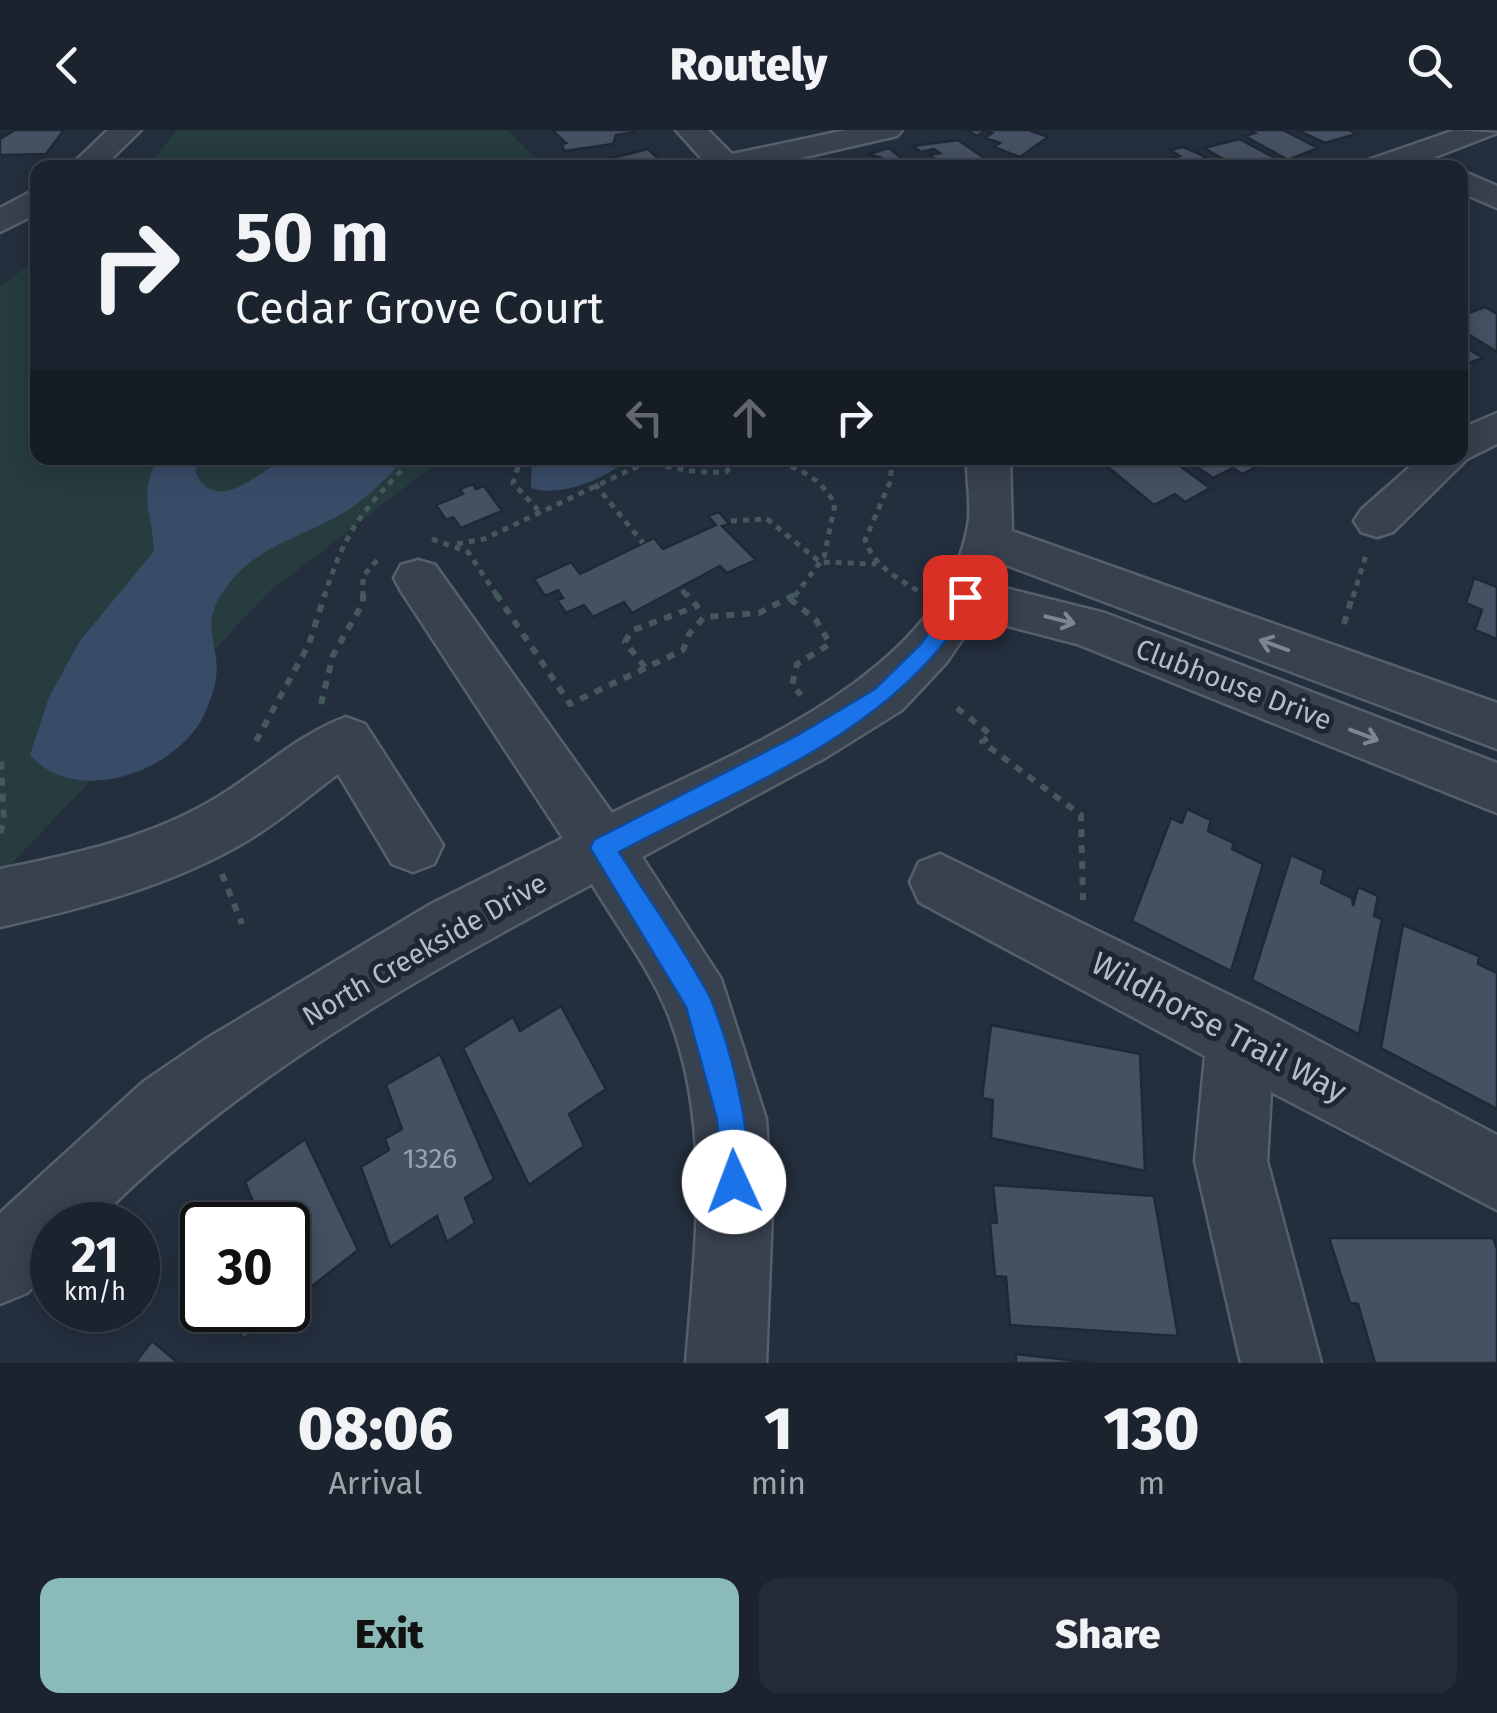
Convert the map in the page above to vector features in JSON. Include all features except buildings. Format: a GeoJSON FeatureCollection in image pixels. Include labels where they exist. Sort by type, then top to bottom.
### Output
{"type":"FeatureCollection","features":[{"type":"Feature","properties":{"kind":"street"},"geometry":{"type":"LineString","coordinates":[[92,160],[126,130]]}},
{"type":"Feature","properties":{"kind":"street"},"geometry":{"type":"LineString","coordinates":[[690,130],[721,160]]}},
{"type":"Feature","properties":{"kind":"street"},"geometry":{"type":"LineString","coordinates":[[754,160],[887,130]]}},
{"type":"Feature","properties":{"kind":"street"},"geometry":{"type":"LineString","coordinates":[[1425,160],[1484,130]]}},
{"type":"Feature","properties":{"kind":"street"},"geometry":{"type":"LineString","coordinates":[[1468,184],[1497,198]]}},
{"type":"Feature","properties":{"kind":"street"},"geometry":{"type":"LineString","coordinates":[[0,222],[30,203]]}},
{"type":"Feature","properties":{"kind":"street"},"geometry":{"type":"LineString","coordinates":[[1468,442],[1497,426]]}},
{"type":"Feature","properties":{"kind":"street","name":"North Creekside Drive"},"geometry":{"type":"LineString","coordinates":[[0,1266],[94,1172],[168,1107],[230,1063],[453,926],[806,742],[883,695],[928,650],[946,596],[987,540],[992,486],[989,465]]}},
{"type":"Feature","properties":{"kind":"street"},"geometry":{"type":"LineString","coordinates":[[1377,521],[1438,465]]}},
{"type":"Feature","properties":{"kind":"street","name":"Clubhouse Drive"},"geometry":{"type":"LineString","coordinates":[[987,540],[1497,726]]}},
{"type":"Feature","properties":{"kind":"street"},"geometry":{"type":"LineString","coordinates":[[421,553],[698,1002],[731,1119],[735,1213],[726,1363]]}},
{"type":"Feature","properties":{"kind":"street","name":"Clubhouse Drive"},"geometry":{"type":"LineString","coordinates":[[946,596],[1087,626],[1497,788]]}},
{"type":"Feature","properties":{"kind":"street"},"geometry":{"type":"LineString","coordinates":[[0,898],[64,885],[154,857],[226,823],[346,740],[413,845]]}},
{"type":"Feature","properties":{"kind":"street","name":"Wildhorse Trail Way"},"geometry":{"type":"LineString","coordinates":[[940,882],[1497,1174]]}},
{"type":"Feature","properties":{"kind":"street"},"geometry":{"type":"LineString","coordinates":[[1240,1036],[1231,1161],[1281,1363]]}},
{"type":"Feature","properties":{"kind":"path"},"geometry":{"type":"LineString","coordinates":[[248,755],[298,670],[342,541],[362,512],[406,465]]}},
{"type":"Feature","properties":{"kind":"path"},"geometry":{"type":"LineString","coordinates":[[516,465],[514,483],[538,510]]}},
{"type":"Feature","properties":{"kind":"path"},"geometry":{"type":"LineString","coordinates":[[316,717],[334,655],[363,602],[364,576],[421,553],[484,539],[636,465]]}},
{"type":"Feature","properties":{"kind":"path"},"geometry":{"type":"LineString","coordinates":[[661,465],[674,472],[696,474],[726,472],[732,465]]}},
{"type":"Feature","properties":{"kind":"path"},"geometry":{"type":"LineString","coordinates":[[421,553],[468,552],[570,704],[683,650],[687,636],[708,616],[724,611],[756,614],[790,599],[829,549],[834,520],[834,504],[828,489],[793,465]]}},
{"type":"Feature","properties":{"kind":"path"},"geometry":{"type":"LineString","coordinates":[[878,564],[864,541],[866,525],[892,482],[892,465]]}},
{"type":"Feature","properties":{"kind":"path"},"geometry":{"type":"LineString","coordinates":[[595,484],[643,543]]}},
{"type":"Feature","properties":{"kind":"path"},"geometry":{"type":"LineString","coordinates":[[731,520],[773,520],[794,536],[807,556],[821,563],[878,564],[946,596]]}},
{"type":"Feature","properties":{"kind":"path"},"geometry":{"type":"LineString","coordinates":[[1344,624],[1377,521]]}},
{"type":"Feature","properties":{"kind":"path"},"geometry":{"type":"LineString","coordinates":[[682,590],[708,616]]}},
{"type":"Feature","properties":{"kind":"path"},"geometry":{"type":"LineString","coordinates":[[790,599],[816,620],[830,644],[797,664],[792,685],[805,700]]}},
{"type":"Feature","properties":{"kind":"path"},"geometry":{"type":"LineString","coordinates":[[645,666],[625,642],[631,631],[697,606]]}},
{"type":"Feature","properties":{"kind":"path"},"geometry":{"type":"LineString","coordinates":[[956,708],[991,734],[982,742],[1081,816],[1086,883],[1072,950]]}},
{"type":"Feature","properties":{"kind":"path"},"geometry":{"type":"LineString","coordinates":[[0,833],[4,822],[1,761]]}},
{"type":"Feature","properties":{"kind":"green space"},"geometry":{"type":"Polygon","coordinates":[[[177,130],[507,130],[537,160],[153,160],[177,130]]]}},
{"type":"Feature","properties":{"kind":"green space"},"geometry":{"type":"Polygon","coordinates":[[[30,263],[30,465],[434,465],[269,592],[0,876],[0,287],[30,263]]]}},
{"type":"Feature","properties":{"kind":"water"},"geometry":{"type":"Polygon","coordinates":[[[154,465],[199,465],[195,471],[204,485],[215,491],[228,491],[275,465],[398,465],[356,505],[264,553],[228,585],[211,623],[217,666],[214,688],[204,715],[190,736],[149,767],[123,776],[72,779],[49,771],[30,755],[49,697],[80,641],[154,551],[147,495],[154,465]]]}},
{"type":"Feature","properties":{"kind":"water"},"geometry":{"type":"Polygon","coordinates":[[[532,465],[620,465],[596,479],[568,488],[531,488],[532,465]]]}},
{"type":"Feature","properties":{"kind":"route"},"geometry":{"type":"LineString","coordinates":[[734,1182],[731,1119],[698,1002],[602,848],[806,742],[883,695],[928,650],[965,597]]}}]}
